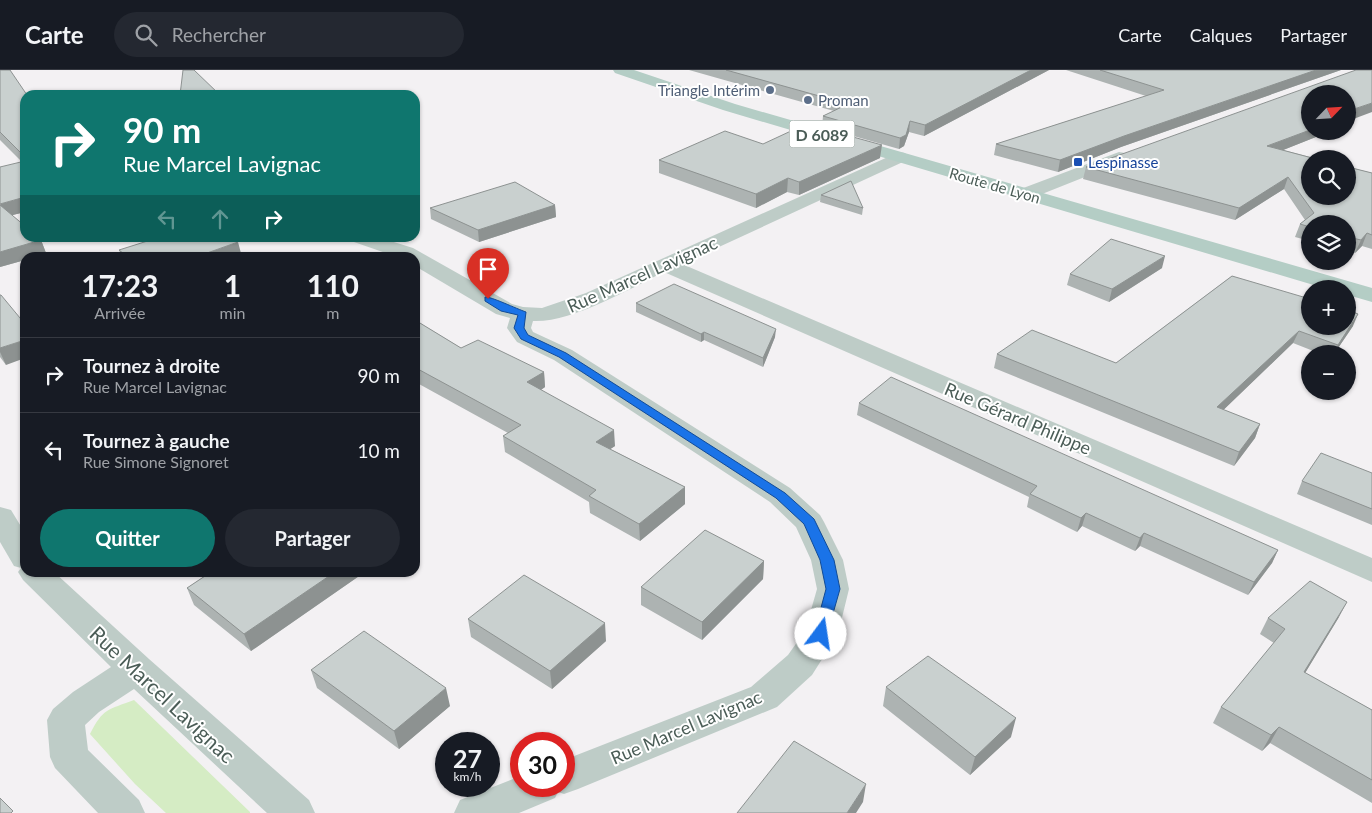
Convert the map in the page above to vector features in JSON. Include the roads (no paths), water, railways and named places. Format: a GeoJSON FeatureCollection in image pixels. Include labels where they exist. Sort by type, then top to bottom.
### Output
{"type":"FeatureCollection","features":[{"type":"Feature","properties":{"kind":"main road","name":"Route de Lyon"},"geometry":{"type":"LineString","coordinates":[[627,71],[729,107],[1372,295]]}},
{"type":"Feature","properties":{"kind":"street"},"geometry":{"type":"LineString","coordinates":[[1026,194],[1138,150]]}},
{"type":"Feature","properties":{"kind":"street","name":"Rue Marcel Lavignac"},"geometry":{"type":"LineString","coordinates":[[575,773],[764,697],[800,665],[821,634],[833,589],[827,560],[809,522],[780,495],[563,355],[525,337],[519,328],[523,314],[544,315],[558,312],[594,298],[899,157]]}},
{"type":"Feature","properties":{"kind":"street"},"geometry":{"type":"LineString","coordinates":[[374,242],[406,252]]}},
{"type":"Feature","properties":{"kind":"street"},"geometry":{"type":"LineString","coordinates":[[420,260],[504,309],[523,314]]}},
{"type":"Feature","properties":{"kind":"street","name":"Rue Gérard Philippe"},"geometry":{"type":"LineString","coordinates":[[664,264],[1372,571]]}},
{"type":"Feature","properties":{"kind":"street"},"geometry":{"type":"LineString","coordinates":[[0,517],[20,550]]}},
{"type":"Feature","properties":{"kind":"street","name":"Rue Marcel Lavignac"},"geometry":{"type":"LineString","coordinates":[[39,577],[136,669],[275,797],[295,813]]}},
{"type":"Feature","properties":{"kind":"street"},"geometry":{"type":"LineString","coordinates":[[125,813],[69,757],[66,720],[86,702],[136,669]]}},
{"type":"Feature","properties":{"kind":"street"},"geometry":{"type":"LineString","coordinates":[[474,813],[514,797]]}},
{"type":"Feature","properties":{"kind":"place","name":"Triangle Intérim"},"geometry":{"type":"Point","coordinates":[770,90]}},
{"type":"Feature","properties":{"kind":"place","name":"Proman"},"geometry":{"type":"Point","coordinates":[808,100]}},
{"type":"Feature","properties":{"kind":"place","name":"Lespinasse"},"geometry":{"type":"Point","coordinates":[1078,162]}}]}
